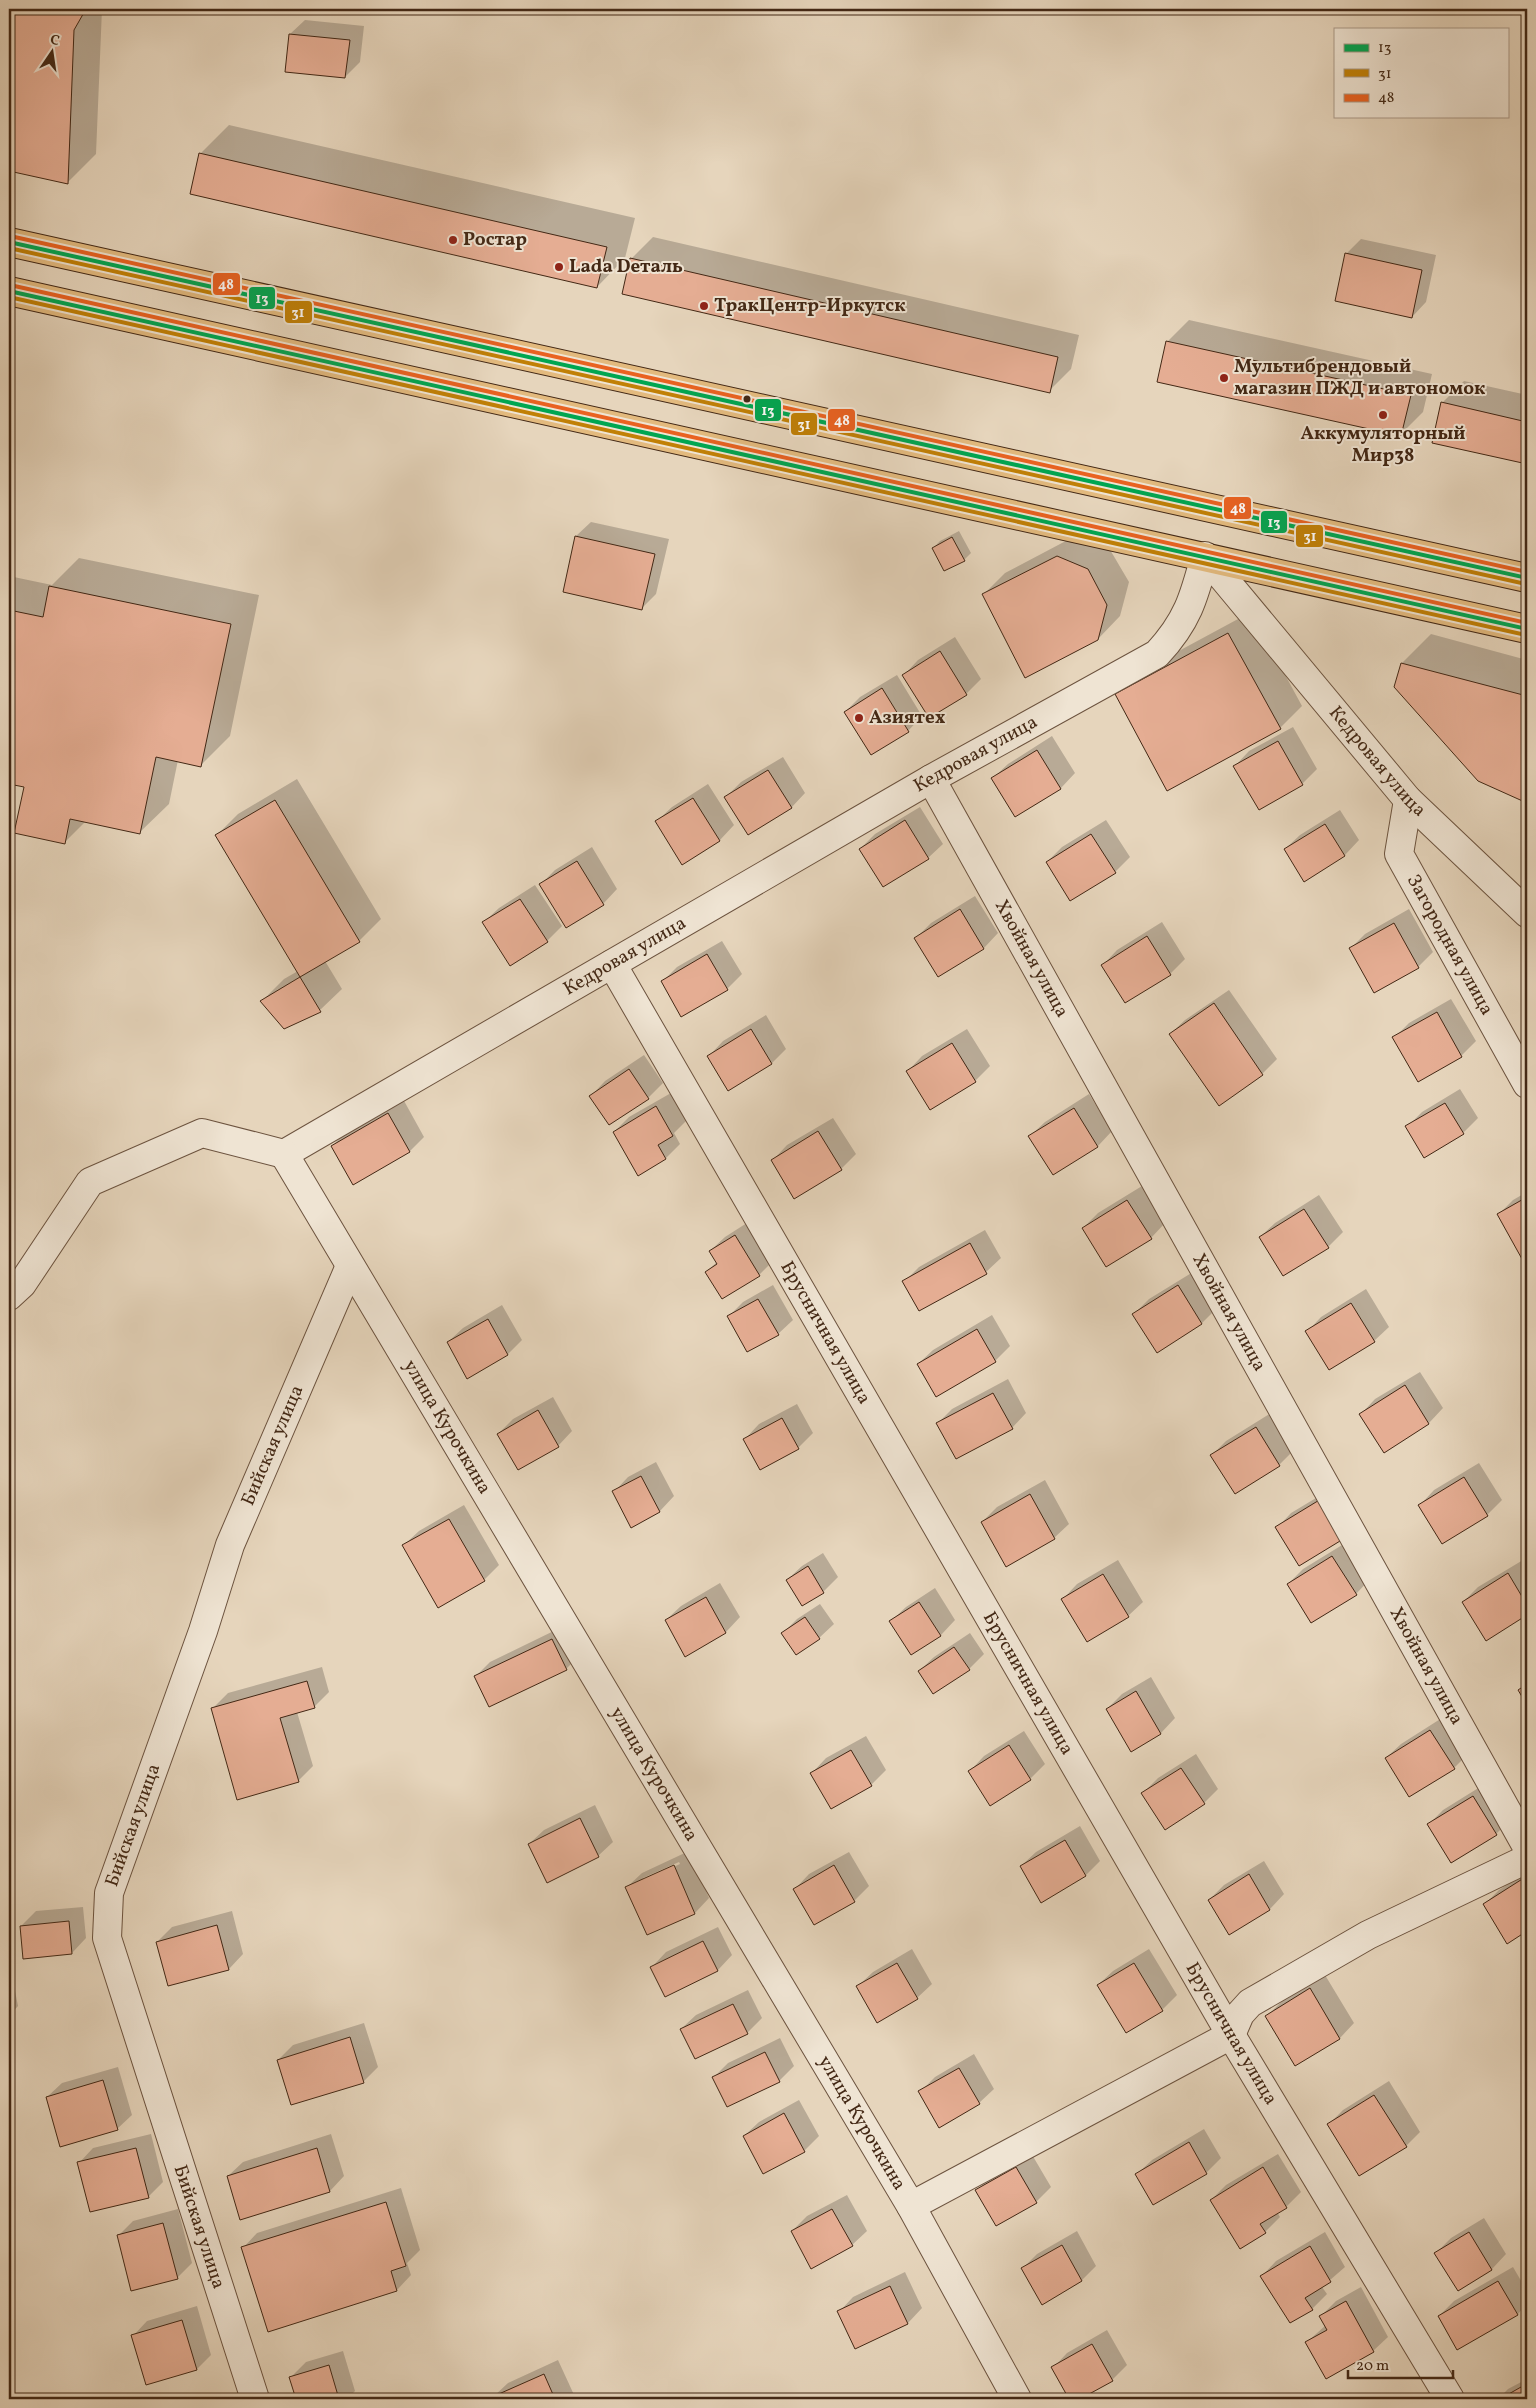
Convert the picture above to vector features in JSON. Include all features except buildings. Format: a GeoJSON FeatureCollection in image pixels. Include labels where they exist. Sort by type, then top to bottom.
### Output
{"type":"FeatureCollection","features":[{"type":"Feature","properties":{"kind":"main road"},"geometry":{"type":"LineString","coordinates":[[9,242],[1527,578]]}},
{"type":"Feature","properties":{"kind":"main road"},"geometry":{"type":"LineString","coordinates":[[9,291],[1527,629]]}},
{"type":"Feature","properties":{"kind":"street","name":"Кедровая улица"},"geometry":{"type":"LineString","coordinates":[[284,1154],[931,779],[1157,654],[1175,634],[1188,612],[1205,556]]}},
{"type":"Feature","properties":{"kind":"street","name":"Кедровая улица"},"geometry":{"type":"LineString","coordinates":[[1205,556],[1408,800],[1527,913]]}},
{"type":"Feature","properties":{"kind":"street","name":"Хвойная улица"},"geometry":{"type":"LineString","coordinates":[[931,779],[1527,1847]]}},
{"type":"Feature","properties":{"kind":"street","name":"Загородная улица"},"geometry":{"type":"LineString","coordinates":[[1408,800],[1399,854],[1527,1084]]}},
{"type":"Feature","properties":{"kind":"street","name":"Брусничная улица"},"geometry":{"type":"LineString","coordinates":[[612,964],[1231,2034],[1450,2399]]}},
{"type":"Feature","properties":{"kind":"street"},"geometry":{"type":"LineString","coordinates":[[9,1296],[22,1284],[90,1182],[202,1133],[284,1154]]}},
{"type":"Feature","properties":{"kind":"street","name":"улица Курочкина"},"geometry":{"type":"LineString","coordinates":[[284,1154],[911,2206],[1017,2399]]}},
{"type":"Feature","properties":{"kind":"street","name":"Бийская улица"},"geometry":{"type":"LineString","coordinates":[[255,2399],[107,1938],[109,1892],[203,1630],[230,1545],[350,1266]]}},
{"type":"Feature","properties":{"kind":"street"},"geometry":{"type":"LineString","coordinates":[[911,2206],[1231,2034],[1240,2014],[1250,2003],[1368,1935],[1527,1859]]}},
{"type":"Feature","properties":{"kind":"transit line","name":"48"},"geometry":{"type":"LineString","coordinates":[[10,236],[1527,572]]}},
{"type":"Feature","properties":{"kind":"transit line","name":"13"},"geometry":{"type":"LineString","coordinates":[[9,242],[1527,578]]}},
{"type":"Feature","properties":{"kind":"transit line","name":"31"},"geometry":{"type":"LineString","coordinates":[[9,248],[1526,584]]}},
{"type":"Feature","properties":{"kind":"transit line","name":"48"},"geometry":{"type":"LineString","coordinates":[[10,285],[1527,623]]}},
{"type":"Feature","properties":{"kind":"transit line","name":"13"},"geometry":{"type":"LineString","coordinates":[[9,291],[1527,629]]}},
{"type":"Feature","properties":{"kind":"transit line","name":"31"},"geometry":{"type":"LineString","coordinates":[[9,297],[1526,635]]}},
{"type":"Feature","properties":{"kind":"place","name":"Ростар"},"geometry":{"type":"Point","coordinates":[453,240]}},
{"type":"Feature","properties":{"kind":"place","name":"Lada Dеталь"},"geometry":{"type":"Point","coordinates":[559,267]}},
{"type":"Feature","properties":{"kind":"place","name":"ТракЦентр-Иркутск"},"geometry":{"type":"Point","coordinates":[704,306]}},
{"type":"Feature","properties":{"kind":"place","name":"Мультибрендовый магазин ПЖД и автономок"},"geometry":{"type":"Point","coordinates":[1224,378]}},
{"type":"Feature","properties":{"kind":"place","name":"Аккумуляторный Мир38"},"geometry":{"type":"Point","coordinates":[1383,415]}},
{"type":"Feature","properties":{"kind":"place","name":"Азиятех"},"geometry":{"type":"Point","coordinates":[859,718]}}]}
